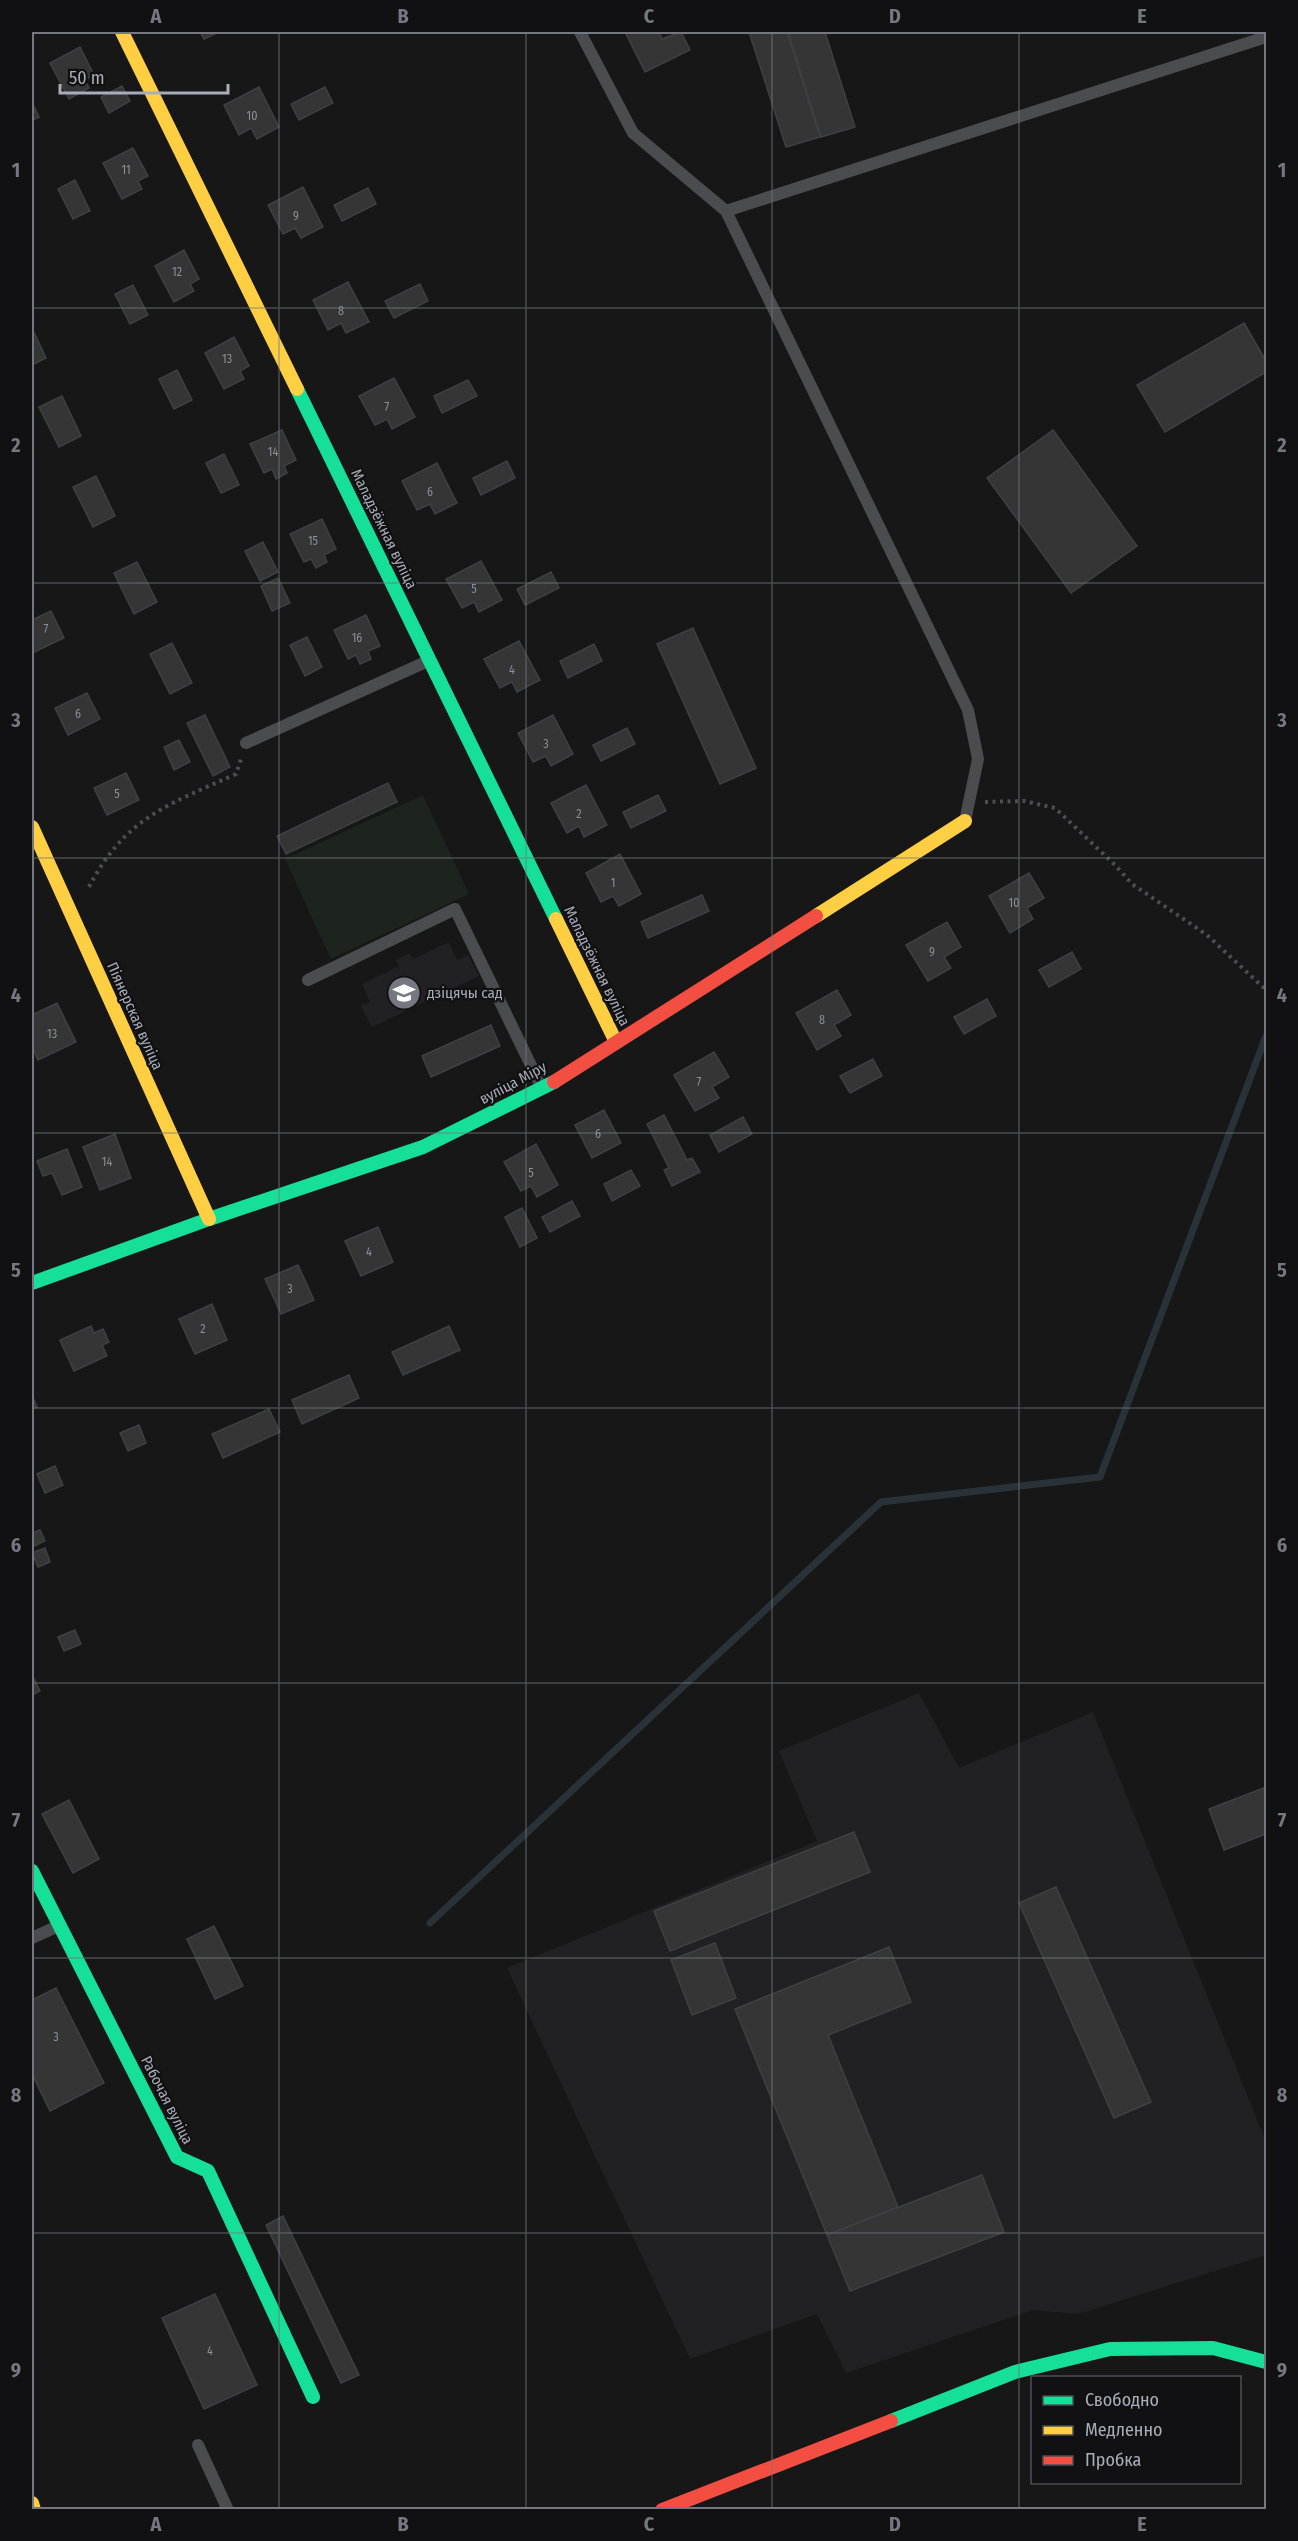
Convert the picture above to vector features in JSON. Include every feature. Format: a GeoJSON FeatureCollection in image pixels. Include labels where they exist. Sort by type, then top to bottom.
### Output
{"type":"FeatureCollection","features":[{"type":"Feature","properties":{"kind":"street","name":"Маладзёжная вуліца"},"geometry":{"type":"LineString","coordinates":[[122,32],[616,1042]]}},
{"type":"Feature","properties":{"kind":"street","name":"вуліца Міру"},"geometry":{"type":"LineString","coordinates":[[32,1283],[209,1219],[423,1147],[543,1089],[965,821]]}},
{"type":"Feature","properties":{"kind":"street","name":"Піянерская вуліца"},"geometry":{"type":"LineString","coordinates":[[32,827],[209,1219]]}},
{"type":"Feature","properties":{"kind":"street","name":"Рабочая вуліца"},"geometry":{"type":"LineString","coordinates":[[32,1870],[177,2157],[208,2171],[313,2397]]}},
{"type":"Feature","properties":{"kind":"street"},"geometry":{"type":"LineString","coordinates":[[662,2510],[1015,2372],[1110,2349],[1214,2348],[1266,2362]]}},
{"type":"Feature","properties":{"kind":"street"},"geometry":{"type":"LineString","coordinates":[[32,2503],[34,2510]]}},
{"type":"Feature","properties":{"kind":"lane"},"geometry":{"type":"LineString","coordinates":[[580,32],[633,133],[726,212],[968,710],[978,759],[965,821]]}},
{"type":"Feature","properties":{"kind":"lane"},"geometry":{"type":"LineString","coordinates":[[726,212],[1266,37]]}},
{"type":"Feature","properties":{"kind":"lane"},"geometry":{"type":"LineString","coordinates":[[246,744],[429,660]]}},
{"type":"Feature","properties":{"kind":"lane"},"geometry":{"type":"LineString","coordinates":[[308,980],[455,909],[543,1089]]}},
{"type":"Feature","properties":{"kind":"lane"},"geometry":{"type":"LineString","coordinates":[[32,1938],[60,1926]]}},
{"type":"Feature","properties":{"kind":"lane"},"geometry":{"type":"LineString","coordinates":[[198,2445],[228,2510]]}},
{"type":"Feature","properties":{"kind":"path"},"geometry":{"type":"LineString","coordinates":[[87,892],[98,870],[133,827],[156,811],[236,774],[246,744]]}},
{"type":"Feature","properties":{"kind":"path"},"geometry":{"type":"LineString","coordinates":[[969,802],[1024,801],[1055,808],[1132,884],[1207,934],[1266,990]]}},
{"type":"Feature","properties":{"kind":"shaded area"},"geometry":{"type":"Polygon","coordinates":[[[423,795],[469,894],[331,959],[285,859],[423,795]]]}},
{"type":"Feature","properties":{"kind":"shaded area","name":"дзіцячы сад"},"geometry":{"type":"Polygon","coordinates":[[[449,942],[457,960],[468,955],[479,976],[372,1027],[361,1006],[370,1002],[362,984],[399,966],[396,960],[409,953],[413,959],[449,942]]]}},
{"type":"Feature","properties":{"kind":"shaded area"},"geometry":{"type":"Polygon","coordinates":[[[919,1693],[959,1768],[1093,1712],[1266,2142],[1266,2255],[1078,2314],[1033,2310],[846,2373],[817,2314],[690,2359],[507,1968],[817,1841],[779,1751],[919,1693]]]}},
{"type":"Feature","properties":{"kind":"building"},"geometry":{"type":"Polygon","coordinates":[[[200,32],[219,32],[204,39],[200,32]]]}},
{"type":"Feature","properties":{"kind":"building"},"geometry":{"type":"Polygon","coordinates":[[[625,32],[659,32],[662,39],[681,32],[690,50],[645,72],[625,32]]]}},
{"type":"Feature","properties":{"kind":"building"},"geometry":{"type":"Polygon","coordinates":[[[749,32],[787,32],[820,137],[786,147],[749,32]]]}},
{"type":"Feature","properties":{"kind":"building"},"geometry":{"type":"Polygon","coordinates":[[[788,32],[825,32],[855,127],[821,137],[788,32]]]}},
{"type":"Feature","properties":{"kind":"building"},"geometry":{"type":"Polygon","coordinates":[[[80,47],[94,75],[85,80],[89,88],[69,99],[50,63],[80,47]]]}},
{"type":"Feature","properties":{"kind":"building"},"geometry":{"type":"Polygon","coordinates":[[[122,86],[130,101],[109,113],[101,97],[122,86]]]}},
{"type":"Feature","properties":{"kind":"building"},"geometry":{"type":"Polygon","coordinates":[[[259,87],[279,127],[257,139],[251,128],[239,135],[224,105],[259,87]]]}},
{"type":"Feature","properties":{"kind":"building"},"geometry":{"type":"Polygon","coordinates":[[[325,87],[333,103],[299,120],[291,104],[325,87]]]}},
{"type":"Feature","properties":{"kind":"building"},"geometry":{"type":"Polygon","coordinates":[[[32,102],[39,117],[32,120],[32,102]]]}},
{"type":"Feature","properties":{"kind":"building"},"geometry":{"type":"Polygon","coordinates":[[[133,148],[148,176],[138,181],[142,189],[122,199],[103,163],[133,148]]]}},
{"type":"Feature","properties":{"kind":"building"},"geometry":{"type":"Polygon","coordinates":[[[75,180],[90,211],[73,219],[58,189],[75,180]]]}},
{"type":"Feature","properties":{"kind":"building"},"geometry":{"type":"Polygon","coordinates":[[[303,187],[323,227],[301,238],[295,228],[283,234],[268,205],[303,187]]]}},
{"type":"Feature","properties":{"kind":"building"},"geometry":{"type":"Polygon","coordinates":[[[368,188],[376,204],[342,221],[334,205],[368,188]]]}},
{"type":"Feature","properties":{"kind":"building"},"geometry":{"type":"Polygon","coordinates":[[[184,250],[199,279],[190,284],[194,291],[174,302],[155,266],[184,250]]]}},
{"type":"Feature","properties":{"kind":"building"},"geometry":{"type":"Polygon","coordinates":[[[348,282],[369,322],[346,333],[341,323],[328,330],[313,300],[348,282]]]}},
{"type":"Feature","properties":{"kind":"building"},"geometry":{"type":"Polygon","coordinates":[[[420,284],[428,301],[394,318],[385,301],[420,284]]]}},
{"type":"Feature","properties":{"kind":"building"},"geometry":{"type":"Polygon","coordinates":[[[133,285],[148,315],[130,324],[115,294],[133,285]]]}},
{"type":"Feature","properties":{"kind":"building"},"geometry":{"type":"Polygon","coordinates":[[[1244,323],[1266,361],[1266,372],[1165,432],[1137,385],[1244,323]]]}},
{"type":"Feature","properties":{"kind":"building"},"geometry":{"type":"Polygon","coordinates":[[[32,328],[46,358],[32,365],[32,328]]]}},
{"type":"Feature","properties":{"kind":"building"},"geometry":{"type":"Polygon","coordinates":[[[234,337],[249,366],[240,371],[244,379],[224,389],[205,353],[234,337]]]}},
{"type":"Feature","properties":{"kind":"building"},"geometry":{"type":"Polygon","coordinates":[[[177,370],[192,400],[174,409],[159,379],[177,370]]]}},
{"type":"Feature","properties":{"kind":"building"},"geometry":{"type":"Polygon","coordinates":[[[394,378],[415,417],[392,429],[387,419],[375,425],[359,396],[394,378]]]}},
{"type":"Feature","properties":{"kind":"building"},"geometry":{"type":"Polygon","coordinates":[[[468,380],[477,396],[442,413],[434,396],[468,380]]]}},
{"type":"Feature","properties":{"kind":"building"},"geometry":{"type":"Polygon","coordinates":[[[62,396],[81,436],[59,447],[39,407],[62,396]]]}},
{"type":"Feature","properties":{"kind":"building"},"geometry":{"type":"Polygon","coordinates":[[[282,430],[296,460],[284,466],[287,473],[276,479],[272,469],[264,473],[250,444],[282,430]]]}},
{"type":"Feature","properties":{"kind":"building"},"geometry":{"type":"Polygon","coordinates":[[[1053,430],[1137,546],[1071,593],[987,478],[1053,430]]]}},
{"type":"Feature","properties":{"kind":"building"},"geometry":{"type":"Polygon","coordinates":[[[224,454],[239,485],[221,493],[206,463],[224,454]]]}},
{"type":"Feature","properties":{"kind":"building"},"geometry":{"type":"Polygon","coordinates":[[[507,461],[515,478],[481,495],[473,478],[507,461]]]}},
{"type":"Feature","properties":{"kind":"building"},"geometry":{"type":"Polygon","coordinates":[[[437,463],[457,503],[435,514],[430,504],[417,510],[402,481],[437,463]]]}},
{"type":"Feature","properties":{"kind":"building"},"geometry":{"type":"Polygon","coordinates":[[[96,476],[115,516],[93,527],[73,487],[96,476]]]}},
{"type":"Feature","properties":{"kind":"building"},"geometry":{"type":"Polygon","coordinates":[[[322,519],[336,549],[324,555],[327,562],[316,568],[311,559],[304,562],[290,534],[322,519]]]}},
{"type":"Feature","properties":{"kind":"building"},"geometry":{"type":"Polygon","coordinates":[[[263,542],[278,572],[260,581],[245,551],[263,542]]]}},
{"type":"Feature","properties":{"kind":"building"},"geometry":{"type":"Polygon","coordinates":[[[481,561],[502,600],[479,612],[474,602],[462,608],[446,579],[481,561]]]}},
{"type":"Feature","properties":{"kind":"building"},"geometry":{"type":"Polygon","coordinates":[[[137,562],[157,602],[134,614],[114,573],[137,562]]]}},
{"type":"Feature","properties":{"kind":"building"},"geometry":{"type":"Polygon","coordinates":[[[551,572],[559,588],[525,605],[517,589],[551,572]]]}},
{"type":"Feature","properties":{"kind":"building"},"geometry":{"type":"Polygon","coordinates":[[[278,578],[290,603],[272,611],[261,586],[278,578]]]}},
{"type":"Feature","properties":{"kind":"building"},"geometry":{"type":"Polygon","coordinates":[[[51,611],[64,638],[32,653],[32,620],[51,611]]]}},
{"type":"Feature","properties":{"kind":"building"},"geometry":{"type":"Polygon","coordinates":[[[366,615],[380,646],[368,651],[371,659],[360,664],[356,655],[348,659],[334,630],[366,615]]]}},
{"type":"Feature","properties":{"kind":"building"},"geometry":{"type":"Polygon","coordinates":[[[693,628],[756,768],[720,784],[657,644],[693,628]]]}},
{"type":"Feature","properties":{"kind":"building"},"geometry":{"type":"Polygon","coordinates":[[[307,637],[322,667],[305,676],[290,645],[307,637]]]}},
{"type":"Feature","properties":{"kind":"building"},"geometry":{"type":"Polygon","coordinates":[[[519,641],[540,680],[517,692],[512,682],[500,688],[484,659],[519,641]]]}},
{"type":"Feature","properties":{"kind":"building"},"geometry":{"type":"Polygon","coordinates":[[[172,643],[192,683],[170,694],[150,654],[172,643]]]}},
{"type":"Feature","properties":{"kind":"building"},"geometry":{"type":"Polygon","coordinates":[[[594,644],[602,661],[568,678],[560,661],[594,644]]]}},
{"type":"Feature","properties":{"kind":"building"},"geometry":{"type":"Polygon","coordinates":[[[87,693],[100,719],[68,735],[55,708],[87,693]]]}},
{"type":"Feature","properties":{"kind":"building"},"geometry":{"type":"Polygon","coordinates":[[[205,715],[230,767],[213,776],[187,723],[205,715]]]}},
{"type":"Feature","properties":{"kind":"building"},"geometry":{"type":"Polygon","coordinates":[[[553,715],[573,754],[551,766],[546,756],[533,762],[518,733],[553,715]]]}},
{"type":"Feature","properties":{"kind":"building"},"geometry":{"type":"Polygon","coordinates":[[[627,728],[635,744],[601,761],[593,745],[627,728]]]}},
{"type":"Feature","properties":{"kind":"building"},"geometry":{"type":"Polygon","coordinates":[[[179,740],[190,762],[174,770],[164,747],[179,740]]]}},
{"type":"Feature","properties":{"kind":"building"},"geometry":{"type":"Polygon","coordinates":[[[126,773],[139,800],[107,815],[94,788],[126,773]]]}},
{"type":"Feature","properties":{"kind":"building"},"geometry":{"type":"Polygon","coordinates":[[[388,783],[397,802],[286,854],[277,836],[388,783]]]}},
{"type":"Feature","properties":{"kind":"building"},"geometry":{"type":"Polygon","coordinates":[[[586,785],[607,825],[584,837],[579,826],[567,833],[551,803],[586,785]]]}},
{"type":"Feature","properties":{"kind":"building"},"geometry":{"type":"Polygon","coordinates":[[[658,795],[666,811],[631,828],[623,812],[658,795]]]}},
{"type":"Feature","properties":{"kind":"building"},"geometry":{"type":"Polygon","coordinates":[[[620,854],[641,894],[619,906],[613,896],[601,902],[586,873],[620,854]]]}},
{"type":"Feature","properties":{"kind":"building"},"geometry":{"type":"Polygon","coordinates":[[[1029,873],[1044,898],[1027,908],[1033,919],[1010,933],[989,896],[1029,873]]]}},
{"type":"Feature","properties":{"kind":"building"},"geometry":{"type":"Polygon","coordinates":[[[702,895],[709,911],[648,938],[641,922],[702,895]]]}},
{"type":"Feature","properties":{"kind":"building"},"geometry":{"type":"Polygon","coordinates":[[[947,922],[961,947],[944,957],[951,968],[928,981],[906,945],[947,922]]]}},
{"type":"Feature","properties":{"kind":"building"},"geometry":{"type":"Polygon","coordinates":[[[1072,952],[1081,969],[1049,987],[1039,970],[1072,952]]]}},
{"type":"Feature","properties":{"kind":"building"},"geometry":{"type":"Polygon","coordinates":[[[837,990],[851,1015],[834,1025],[841,1036],[817,1050],[796,1013],[837,990]]]}},
{"type":"Feature","properties":{"kind":"building"},"geometry":{"type":"Polygon","coordinates":[[[987,999],[996,1016],[964,1034],[954,1017],[987,999]]]}},
{"type":"Feature","properties":{"kind":"building"},"geometry":{"type":"Polygon","coordinates":[[[57,1003],[76,1042],[38,1060],[32,1047],[32,1015],[57,1003]]]}},
{"type":"Feature","properties":{"kind":"building"},"geometry":{"type":"Polygon","coordinates":[[[491,1025],[500,1046],[431,1077],[422,1056],[491,1025]]]}},
{"type":"Feature","properties":{"kind":"building"},"geometry":{"type":"Polygon","coordinates":[[[714,1052],[729,1077],[712,1087],[719,1098],[695,1111],[674,1075],[714,1052]]]}},
{"type":"Feature","properties":{"kind":"building"},"geometry":{"type":"Polygon","coordinates":[[[873,1059],[882,1076],[850,1093],[840,1076],[873,1059]]]}},
{"type":"Feature","properties":{"kind":"building"},"geometry":{"type":"Polygon","coordinates":[[[604,1110],[621,1143],[592,1158],[575,1125],[604,1110]]]}},
{"type":"Feature","properties":{"kind":"building"},"geometry":{"type":"Polygon","coordinates":[[[664,1115],[687,1160],[692,1158],[700,1172],[672,1186],[664,1170],[669,1168],[647,1124],[664,1115]]]}},
{"type":"Feature","properties":{"kind":"building"},"geometry":{"type":"Polygon","coordinates":[[[743,1117],[752,1134],[719,1152],[710,1135],[743,1117]]]}},
{"type":"Feature","properties":{"kind":"building"},"geometry":{"type":"Polygon","coordinates":[[[115,1134],[131,1178],[100,1190],[83,1147],[115,1134]]]}},
{"type":"Feature","properties":{"kind":"building"},"geometry":{"type":"Polygon","coordinates":[[[536,1144],[558,1185],[537,1197],[531,1186],[521,1191],[504,1162],[536,1144]]]}},
{"type":"Feature","properties":{"kind":"building"},"geometry":{"type":"Polygon","coordinates":[[[67,1149],[82,1187],[62,1195],[52,1173],[43,1176],[37,1161],[67,1149]]]}},
{"type":"Feature","properties":{"kind":"building"},"geometry":{"type":"Polygon","coordinates":[[[631,1170],[640,1186],[612,1201],[604,1184],[631,1170]]]}},
{"type":"Feature","properties":{"kind":"building"},"geometry":{"type":"Polygon","coordinates":[[[572,1201],[580,1216],[550,1232],[542,1217],[572,1201]]]}},
{"type":"Feature","properties":{"kind":"building"},"geometry":{"type":"Polygon","coordinates":[[[522,1208],[537,1238],[520,1247],[505,1217],[522,1208]]]}},
{"type":"Feature","properties":{"kind":"building"},"geometry":{"type":"Polygon","coordinates":[[[378,1227],[393,1262],[361,1276],[345,1241],[378,1227]]]}},
{"type":"Feature","properties":{"kind":"building"},"geometry":{"type":"Polygon","coordinates":[[[298,1265],[314,1300],[281,1314],[265,1279],[298,1265]]]}},
{"type":"Feature","properties":{"kind":"building"},"geometry":{"type":"Polygon","coordinates":[[[212,1304],[227,1340],[195,1354],[179,1319],[212,1304]]]}},
{"type":"Feature","properties":{"kind":"building"},"geometry":{"type":"Polygon","coordinates":[[[91,1326],[94,1333],[103,1329],[109,1342],[102,1345],[107,1356],[74,1371],[60,1340],[91,1326]]]}},
{"type":"Feature","properties":{"kind":"building"},"geometry":{"type":"Polygon","coordinates":[[[449,1326],[460,1350],[403,1375],[392,1352],[449,1326]]]}},
{"type":"Feature","properties":{"kind":"building"},"geometry":{"type":"Polygon","coordinates":[[[349,1375],[359,1398],[302,1424],[292,1400],[349,1375]]]}},
{"type":"Feature","properties":{"kind":"building"},"geometry":{"type":"Polygon","coordinates":[[[32,1395],[37,1407],[32,1409],[32,1395]]]}},
{"type":"Feature","properties":{"kind":"building"},"geometry":{"type":"Polygon","coordinates":[[[269,1409],[280,1432],[223,1458],[212,1434],[269,1409]]]}},
{"type":"Feature","properties":{"kind":"building"},"geometry":{"type":"Polygon","coordinates":[[[139,1425],[146,1443],[128,1451],[120,1433],[139,1425]]]}},
{"type":"Feature","properties":{"kind":"building"},"geometry":{"type":"Polygon","coordinates":[[[55,1466],[63,1485],[45,1493],[37,1474],[55,1466]]]}},
{"type":"Feature","properties":{"kind":"building"},"geometry":{"type":"Polygon","coordinates":[[[40,1530],[45,1541],[32,1547],[32,1533],[40,1530]]]}},
{"type":"Feature","properties":{"kind":"building"},"geometry":{"type":"Polygon","coordinates":[[[45,1548],[50,1562],[38,1567],[32,1553],[45,1548]]]}},
{"type":"Feature","properties":{"kind":"building"},"geometry":{"type":"Polygon","coordinates":[[[75,1630],[81,1644],[64,1651],[58,1637],[75,1630]]]}},
{"type":"Feature","properties":{"kind":"building"},"geometry":{"type":"Polygon","coordinates":[[[34,1679],[40,1691],[32,1695],[32,1680],[34,1679]]]}},
{"type":"Feature","properties":{"kind":"building"},"geometry":{"type":"Polygon","coordinates":[[[1266,1787],[1266,1834],[1224,1850],[1209,1809],[1266,1787]]]}},
{"type":"Feature","properties":{"kind":"building"},"geometry":{"type":"Polygon","coordinates":[[[69,1800],[99,1859],[73,1873],[42,1814],[69,1800]]]}},
{"type":"Feature","properties":{"kind":"building"},"geometry":{"type":"Polygon","coordinates":[[[854,1832],[870,1872],[670,1951],[654,1911],[854,1832]]]}},
{"type":"Feature","properties":{"kind":"building"},"geometry":{"type":"Polygon","coordinates":[[[1056,1887],[1151,2102],[1114,2118],[1019,1903],[1056,1887]]]}},
{"type":"Feature","properties":{"kind":"building"},"geometry":{"type":"Polygon","coordinates":[[[214,1926],[243,1986],[215,1999],[187,1939],[214,1926]]]}},
{"type":"Feature","properties":{"kind":"building"},"geometry":{"type":"Polygon","coordinates":[[[715,1943],[736,1998],[692,2015],[671,1960],[715,1943]]]}},
{"type":"Feature","properties":{"kind":"building"},"geometry":{"type":"Polygon","coordinates":[[[889,1947],[911,2002],[828,2035],[898,2207],[827,2235],[735,2009],[889,1947]]]}},
{"type":"Feature","properties":{"kind":"building"},"geometry":{"type":"Polygon","coordinates":[[[56,1988],[104,2083],[50,2111],[32,2074],[32,2000],[56,1988]]]}},
{"type":"Feature","properties":{"kind":"building"},"geometry":{"type":"Polygon","coordinates":[[[982,2175],[1004,2232],[850,2291],[827,2235],[982,2175]]]}},
{"type":"Feature","properties":{"kind":"building"},"geometry":{"type":"Polygon","coordinates":[[[283,2216],[359,2375],[341,2383],[266,2225],[283,2216]]]}},
{"type":"Feature","properties":{"kind":"building"},"geometry":{"type":"Polygon","coordinates":[[[215,2294],[257,2385],[204,2409],[162,2318],[215,2294]]]}},
{"type":"Feature","properties":{"kind":"waterway"},"geometry":{"type":"LineString","coordinates":[[430,1923],[881,1502],[1100,1477],[1266,1036]]}},
{"type":"Feature","properties":{"kind":"traffic: fast"},"geometry":{"type":"LineString","coordinates":[[297,389],[556,919]]}},
{"type":"Feature","properties":{"kind":"traffic: fast"},"geometry":{"type":"LineString","coordinates":[[32,1283],[209,1219],[423,1147],[554,1082]]}},
{"type":"Feature","properties":{"kind":"traffic: fast"},"geometry":{"type":"LineString","coordinates":[[32,1871],[177,2157],[208,2171],[313,2397]]}},
{"type":"Feature","properties":{"kind":"traffic: fast"},"geometry":{"type":"LineString","coordinates":[[891,2421],[1015,2372],[1110,2349],[1213,2348],[1266,2362]]}},
{"type":"Feature","properties":{"kind":"traffic: slow"},"geometry":{"type":"LineString","coordinates":[[122,32],[297,389]]}},
{"type":"Feature","properties":{"kind":"traffic: slow"},"geometry":{"type":"LineString","coordinates":[[816,916],[965,821]]}},
{"type":"Feature","properties":{"kind":"traffic: slow"},"geometry":{"type":"LineString","coordinates":[[32,827],[209,1219]]}},
{"type":"Feature","properties":{"kind":"traffic: slow"},"geometry":{"type":"LineString","coordinates":[[556,919],[616,1042]]}},
{"type":"Feature","properties":{"kind":"traffic: slow"},"geometry":{"type":"LineString","coordinates":[[32,2503],[34,2510]]}},
{"type":"Feature","properties":{"kind":"traffic: jam"},"geometry":{"type":"LineString","coordinates":[[554,1082],[816,916]]}},
{"type":"Feature","properties":{"kind":"traffic: jam"},"geometry":{"type":"LineString","coordinates":[[662,2510],[891,2421]]}},
{"type":"Feature","properties":{"kind":"place","name":"дзіцячы сад"},"geometry":{"type":"Point","coordinates":[404,993]}}]}
